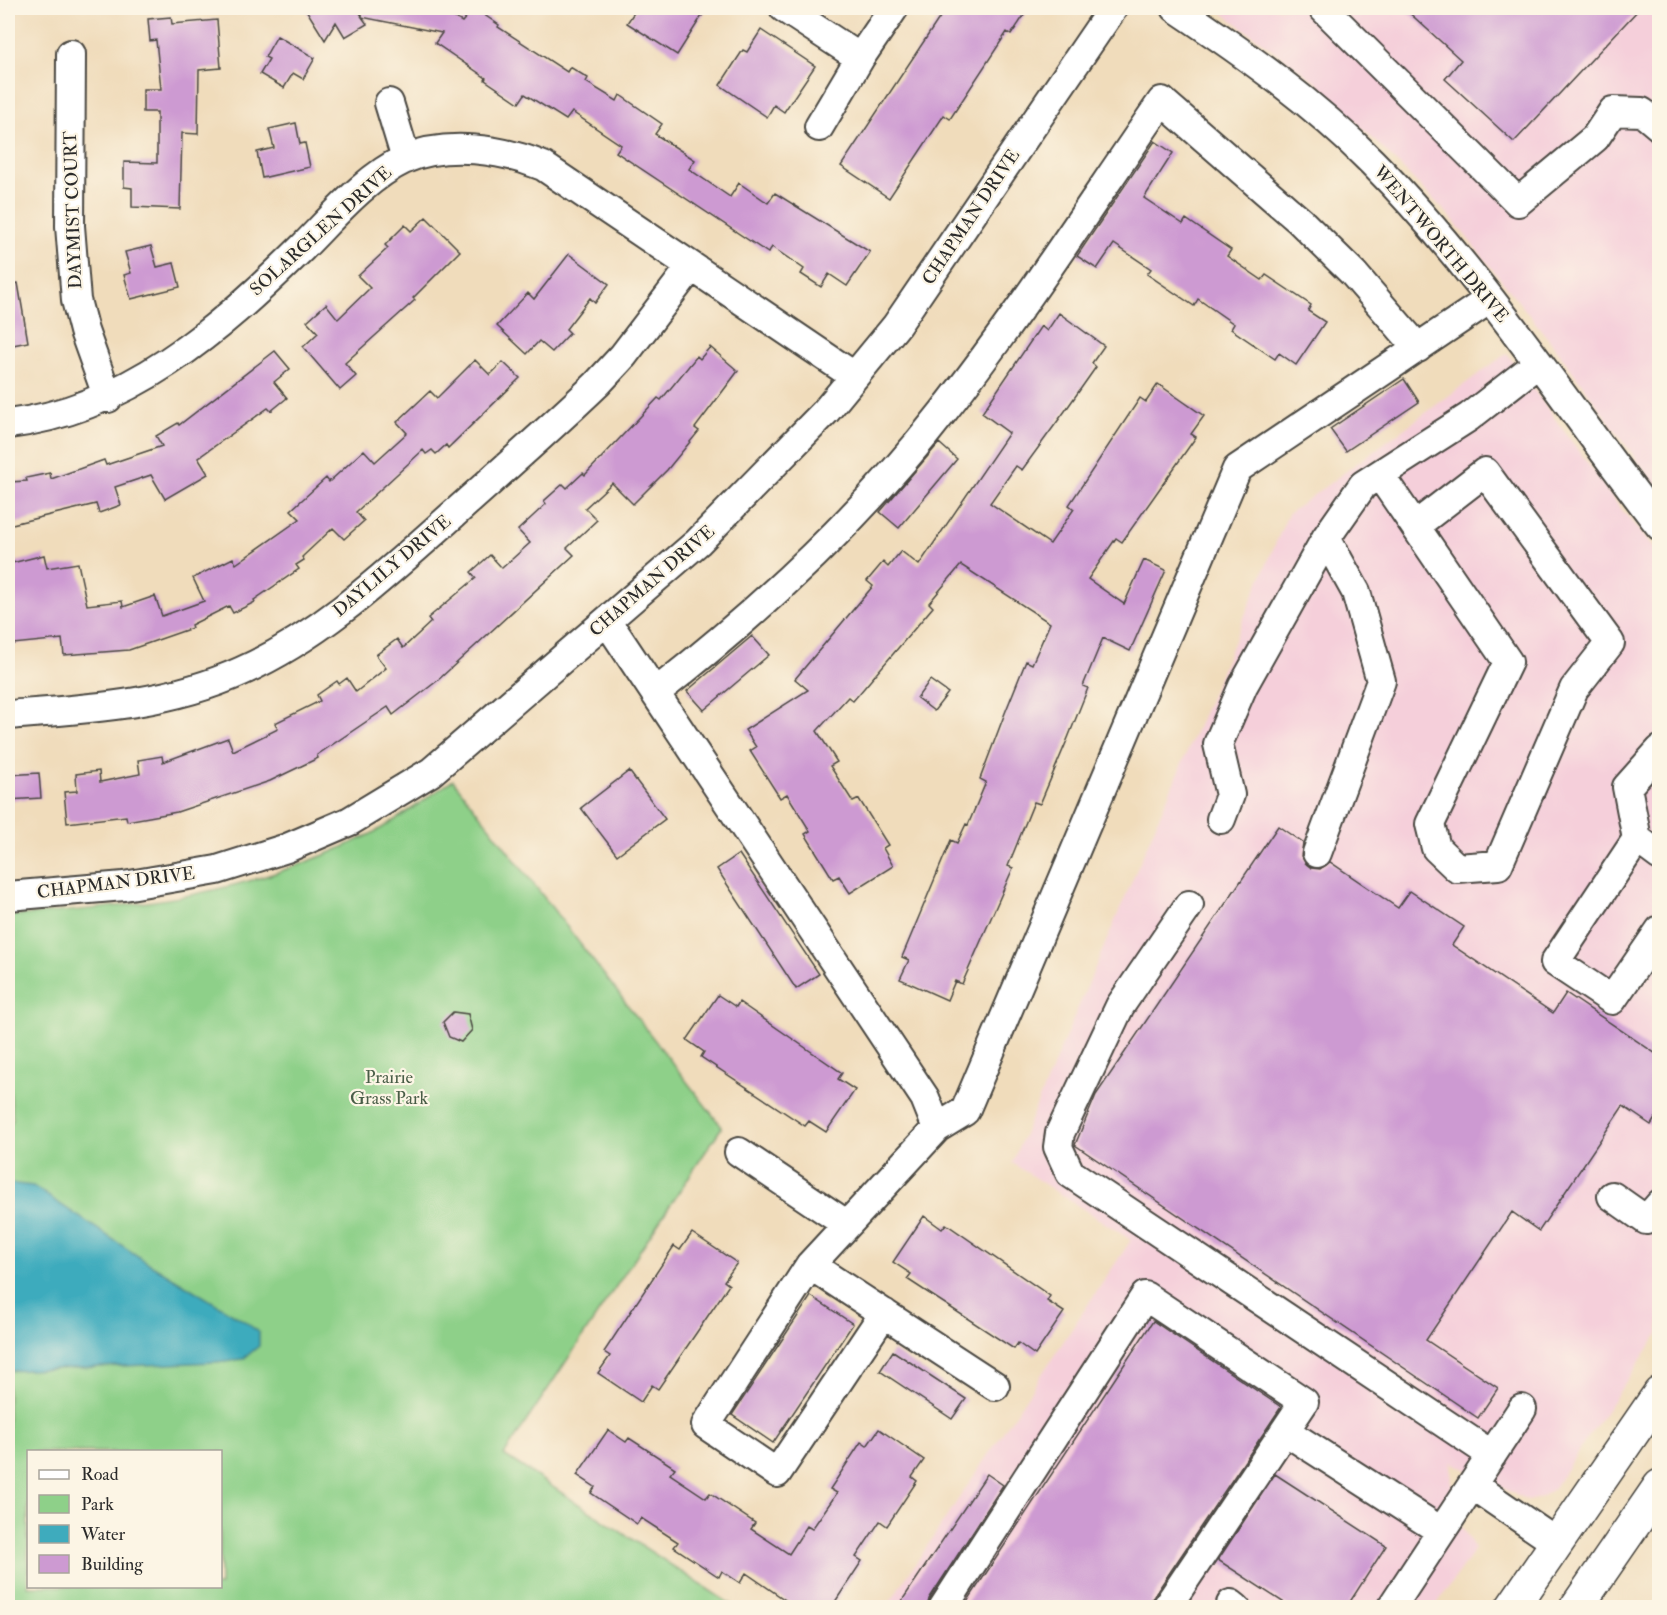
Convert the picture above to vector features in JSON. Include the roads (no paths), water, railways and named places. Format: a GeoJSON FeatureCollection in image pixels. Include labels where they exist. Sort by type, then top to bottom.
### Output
{"type":"FeatureCollection","features":[{"type":"Feature","properties":{"kind":"highway"},"geometry":{"type":"LineString","coordinates":[[1512,1608],[1659,1393]]}},
{"type":"Feature","properties":{"kind":"highway"},"geometry":{"type":"LineString","coordinates":[[1576,1608],[1659,1486]]}},
{"type":"Feature","properties":{"kind":"street"},"geometry":{"type":"LineString","coordinates":[[784,8],[860,58]]}},
{"type":"Feature","properties":{"kind":"street"},"geometry":{"type":"LineString","coordinates":[[819,127],[860,58],[894,8]]}},
{"type":"Feature","properties":{"kind":"street","name":"CHAPMAN DRIVE"},"geometry":{"type":"LineString","coordinates":[[8,896],[124,886],[217,870],[287,848],[350,821],[431,772],[698,542],[746,496],[826,411],[897,326],[1113,8]]}},
{"type":"Feature","properties":{"kind":"street","name":"WENTWORTH DRIVE"},"geometry":{"type":"LineString","coordinates":[[1176,8],[1263,68],[1336,129],[1410,201],[1490,299],[1659,526]]}},
{"type":"Feature","properties":{"kind":"street"},"geometry":{"type":"LineString","coordinates":[[1323,8],[1518,202],[1594,138],[1613,111],[1642,112],[1659,127]]}},
{"type":"Feature","properties":{"kind":"street","name":"DAYMIST COURT"},"geometry":{"type":"LineString","coordinates":[[71,54],[70,226],[76,300],[84,331],[108,398]]}},
{"type":"Feature","properties":{"kind":"street"},"geometry":{"type":"LineString","coordinates":[[655,693],[716,646],[792,578],[902,460],[981,361],[1162,101],[1300,221],[1353,273],[1418,348]]}},
{"type":"Feature","properties":{"kind":"street"},"geometry":{"type":"LineString","coordinates":[[389,103],[406,159]]}},
{"type":"Feature","properties":{"kind":"street","name":"SOLARGLEN DRIVE"},"geometry":{"type":"LineString","coordinates":[[8,424],[54,416],[108,398],[163,368],[192,346],[289,261],[370,183],[406,159],[453,149],[519,156],[543,166],[854,376]]}},
{"type":"Feature","properties":{"kind":"street","name":"DAYLILY DRIVE"},"geometry":{"type":"LineString","coordinates":[[8,715],[106,707],[182,692],[243,671],[316,628],[380,579],[597,384],[623,356],[691,267]]}},
{"type":"Feature","properties":{"kind":"street"},"geometry":{"type":"LineString","coordinates":[[884,1313],[777,1473],[706,1425],[810,1265],[937,1128],[965,1112],[1237,469],[1490,299]]}},
{"type":"Feature","properties":{"kind":"street"},"geometry":{"type":"LineString","coordinates":[[1221,819],[1230,795],[1218,744],[1243,686],[1326,538],[1363,485],[1469,417],[1537,364]]}},
{"type":"Feature","properties":{"kind":"street"},"geometry":{"type":"LineString","coordinates":[[1380,475],[1508,662],[1430,824],[1436,848],[1457,868],[1498,865],[1574,689],[1610,643],[1485,472],[1415,526]]}},
{"type":"Feature","properties":{"kind":"street"},"geometry":{"type":"LineString","coordinates":[[1317,853],[1381,681],[1356,592],[1326,538]]}},
{"type":"Feature","properties":{"kind":"street"},"geometry":{"type":"LineString","coordinates":[[607,621],[925,1098],[937,1128]]}},
{"type":"Feature","properties":{"kind":"street"},"geometry":{"type":"LineString","coordinates":[[1659,750],[1627,787],[1652,846],[1555,962],[1612,1000],[1659,930]]}},
{"type":"Feature","properties":{"kind":"street"},"geometry":{"type":"LineString","coordinates":[[1189,905],[1120,1006],[1060,1133],[1059,1147],[1070,1173],[1492,1455]]}},
{"type":"Feature","properties":{"kind":"street"},"geometry":{"type":"LineString","coordinates":[[739,1152],[846,1224]]}},
{"type":"Feature","properties":{"kind":"street"},"geometry":{"type":"LineString","coordinates":[[1612,1196],[1646,1220],[1659,1204]]}},
{"type":"Feature","properties":{"kind":"street"},"geometry":{"type":"LineString","coordinates":[[810,1265],[995,1386]]}},
{"type":"Feature","properties":{"kind":"street"},"geometry":{"type":"LineString","coordinates":[[943,1608],[1145,1296],[1304,1402],[1166,1608]]}},
{"type":"Feature","properties":{"kind":"street"},"geometry":{"type":"LineString","coordinates":[[1390,1608],[1522,1408]]}},
{"type":"Feature","properties":{"kind":"street"},"geometry":{"type":"LineString","coordinates":[[1285,1431],[1441,1532]]}},
{"type":"Feature","properties":{"kind":"street"},"geometry":{"type":"LineString","coordinates":[[1472,1485],[1557,1543]]}},
{"type":"Feature","properties":{"kind":"water"},"geometry":{"type":"Polygon","coordinates":[[[8,1183],[33,1186],[147,1262],[246,1322],[259,1333],[259,1346],[243,1359],[216,1362],[8,1371],[8,1183]]]}},
{"type":"Feature","properties":{"kind":"park label","name":"Prairie Grass Park"},"geometry":{"type":"Point","coordinates":[389,1087]}}]}
